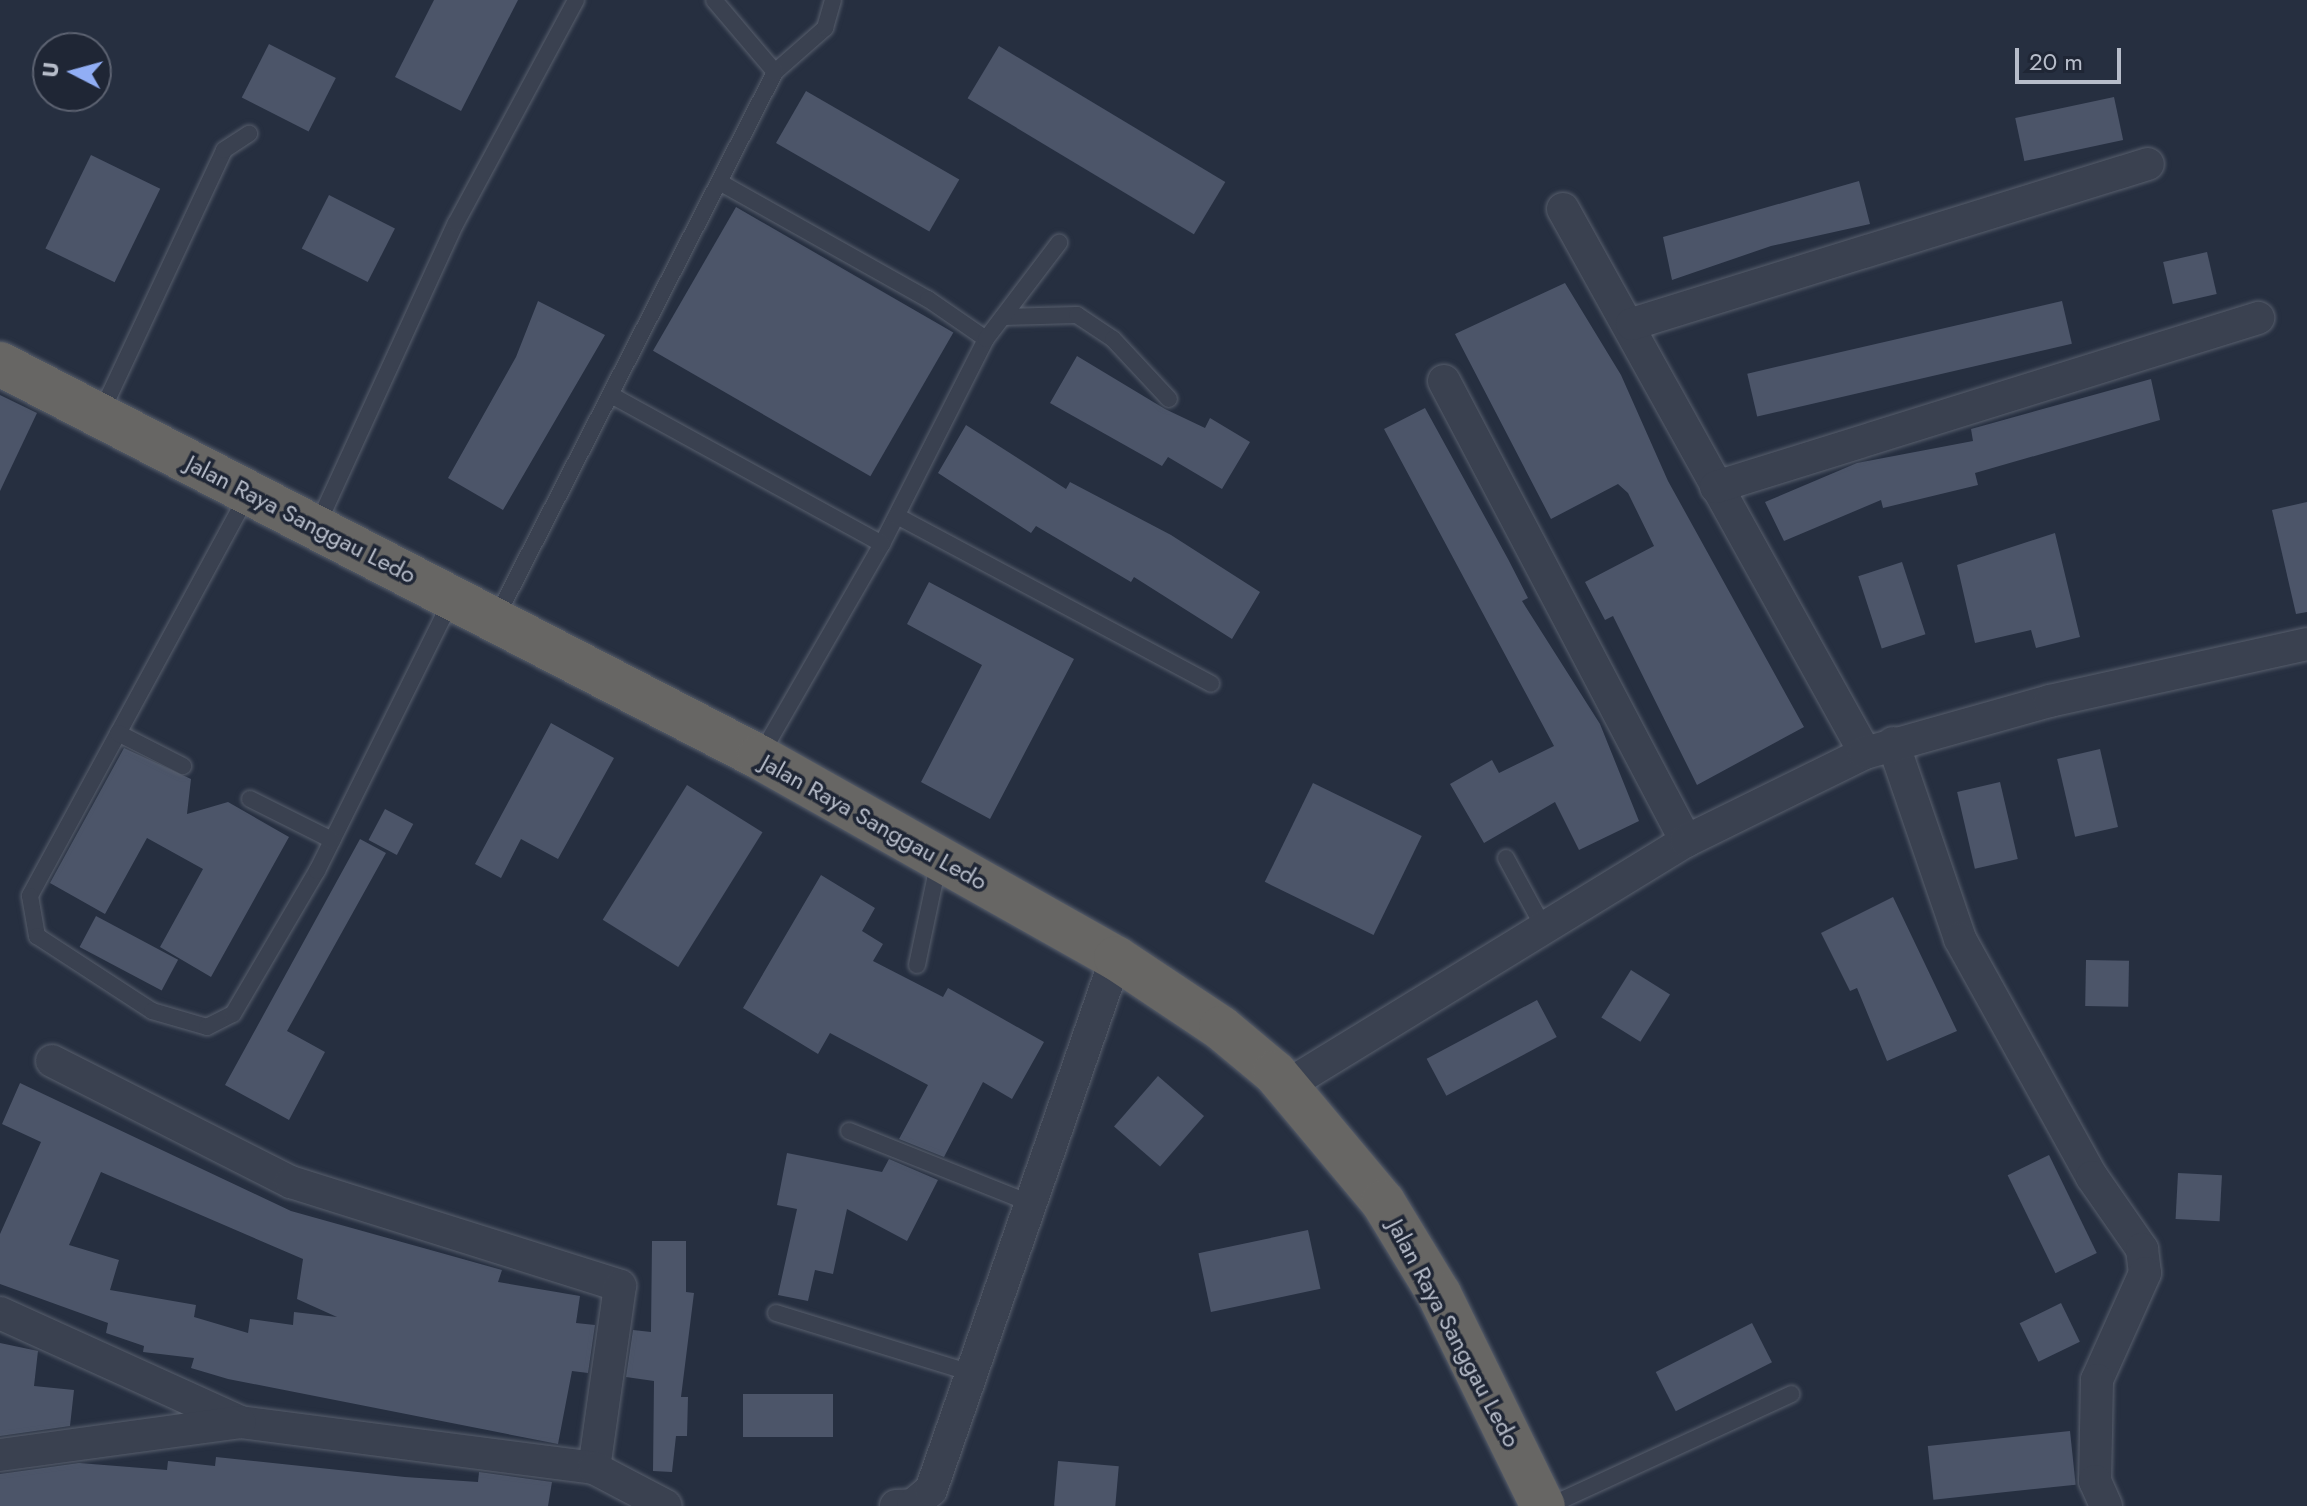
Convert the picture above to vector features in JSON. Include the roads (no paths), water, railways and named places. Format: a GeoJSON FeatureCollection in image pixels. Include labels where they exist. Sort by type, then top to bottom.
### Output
{"type":"FeatureCollection","features":[{"type":"Feature","properties":{"kind":"highway","name":"Jalan Raya Sanggau Ledo"},"geometry":{"type":"LineString","coordinates":[[0,364],[496,618],[759,757],[1116,958],[1221,1028],[1286,1086],[1359,1169],[1416,1254],[1546,1506]]}},
{"type":"Feature","properties":{"kind":"street"},"geometry":{"type":"LineString","coordinates":[[1632,324],[2148,164]]}},
{"type":"Feature","properties":{"kind":"street"},"geometry":{"type":"LineString","coordinates":[[1563,209],[1632,324],[1716,487],[1879,748],[1960,939],[2077,1151],[2142,1249],[2145,1273],[2097,1380],[2095,1481],[2106,1506]]}},
{"type":"Feature","properties":{"kind":"street"},"geometry":{"type":"LineString","coordinates":[[1716,487],[2258,318]]}},
{"type":"Feature","properties":{"kind":"street"},"geometry":{"type":"LineString","coordinates":[[1444,381],[1686,841]]}},
{"type":"Feature","properties":{"kind":"street"},"geometry":{"type":"LineString","coordinates":[[1286,1086],[1686,841],[1879,748],[2307,644]]}},
{"type":"Feature","properties":{"kind":"street"},"geometry":{"type":"LineString","coordinates":[[896,1506],[913,1505],[931,1490],[968,1372],[1116,958]]}},
{"type":"Feature","properties":{"kind":"street"},"geometry":{"type":"LineString","coordinates":[[52,1061],[291,1182],[620,1286],[594,1468]]}},
{"type":"Feature","properties":{"kind":"street"},"geometry":{"type":"LineString","coordinates":[[0,1313],[240,1422]]}},
{"type":"Feature","properties":{"kind":"street"},"geometry":{"type":"LineString","coordinates":[[0,1455],[240,1422],[594,1468],[666,1506]]}},
{"type":"Feature","properties":{"kind":"lane"},"geometry":{"type":"LineString","coordinates":[[316,528],[456,223],[576,0]]}},
{"type":"Feature","properties":{"kind":"lane"},"geometry":{"type":"LineString","coordinates":[[714,0],[775,72]]}},
{"type":"Feature","properties":{"kind":"lane"},"geometry":{"type":"LineString","coordinates":[[496,618],[613,396],[775,72],[825,28],[833,0]]}},
{"type":"Feature","properties":{"kind":"lane"},"geometry":{"type":"LineString","coordinates":[[100,415],[224,150],[249,134]]}},
{"type":"Feature","properties":{"kind":"lane"},"geometry":{"type":"LineString","coordinates":[[721,183],[928,299],[986,339]]}},
{"type":"Feature","properties":{"kind":"lane"},"geometry":{"type":"LineString","coordinates":[[759,757],[882,544],[986,339],[1059,243]]}},
{"type":"Feature","properties":{"kind":"lane"},"geometry":{"type":"LineString","coordinates":[[1003,317],[1077,315],[1113,339],[1169,399]]}},
{"type":"Feature","properties":{"kind":"lane"},"geometry":{"type":"LineString","coordinates":[[613,396],[882,544]]}},
{"type":"Feature","properties":{"kind":"lane"},"geometry":{"type":"LineString","coordinates":[[249,492],[30,896],[37,936],[56,954],[152,1011],[207,1027],[233,1014],[332,840],[453,597]]}},
{"type":"Feature","properties":{"kind":"lane"},"geometry":{"type":"LineString","coordinates":[[897,516],[1211,684]]}},
{"type":"Feature","properties":{"kind":"lane"},"geometry":{"type":"LineString","coordinates":[[118,733],[183,766]]}},
{"type":"Feature","properties":{"kind":"lane"},"geometry":{"type":"LineString","coordinates":[[250,799],[332,840]]}},
{"type":"Feature","properties":{"kind":"lane"},"geometry":{"type":"LineString","coordinates":[[1506,858],[1544,928]]}},
{"type":"Feature","properties":{"kind":"lane"},"geometry":{"type":"LineString","coordinates":[[917,965],[939,859]]}},
{"type":"Feature","properties":{"kind":"lane"},"geometry":{"type":"LineString","coordinates":[[849,1131],[1030,1203]]}},
{"type":"Feature","properties":{"kind":"lane"},"geometry":{"type":"LineString","coordinates":[[776,1313],[968,1372]]}},
{"type":"Feature","properties":{"kind":"lane"},"geometry":{"type":"LineString","coordinates":[[1546,1506],[1791,1394]]}}]}
